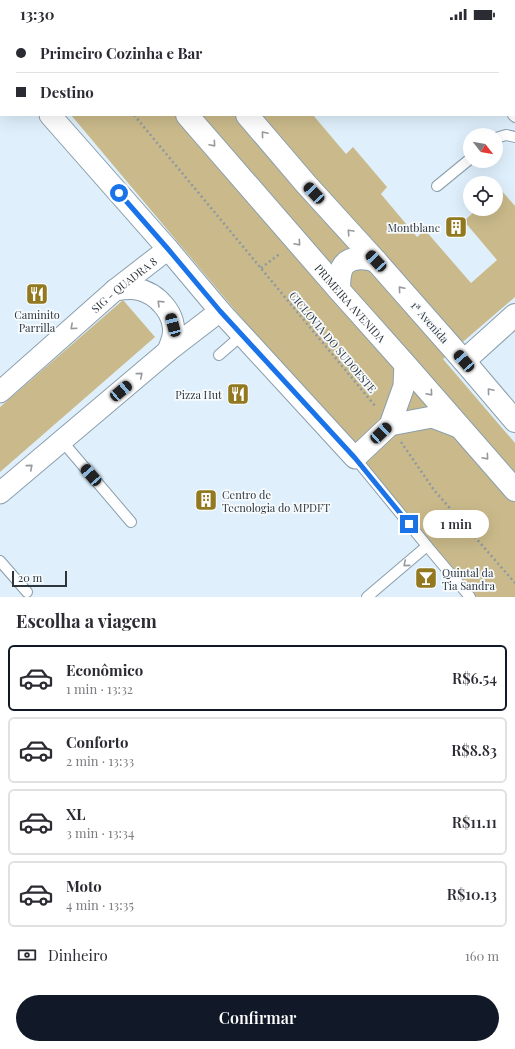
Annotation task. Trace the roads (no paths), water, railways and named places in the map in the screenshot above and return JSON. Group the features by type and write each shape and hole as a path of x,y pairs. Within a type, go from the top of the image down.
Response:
{"main road":[{"name":"PRIMEIRA AVENIDA","path":"188,116 515,490"},
{"path":"248,116 306,184 376,261"},
{"path":"339,290 339,276 343,267 349,261 358,258 366,258 376,261"},
{"name":"1ª Avenida","path":"376,261 515,421"},
{"path":"464,361 515,315"}],"street":[{"name":"SIG - QUADRA 8","path":"0,392 115,290 168,249 51,116"},
{"path":"168,249 220,311 355,458 390,425 404,386 405,364"},
{"path":"115,290 136,289 149,293 171,314 173,336 168,351"},
{"path":"0,493 168,351 220,311"},
{"path":"390,425 432,417 461,428"}],"lane":[{"path":"503,136 515,137"},
{"path":"437,186 463,165"},
{"path":"219,355 242,335"},
{"path":"62,441 131,522"},
{"path":"355,458 470,597"},
{"path":"367,597 427,546"},
{"path":"0,561 27,592"}],"place":[{"name":"Montblanc","path":"456,227"},
{"name":"Caminito Parrilla","path":"37,294"},
{"name":"Pizza Hut","path":"238,394"},
{"name":"Centro de Tecnologia do MPDFT","path":"206,500"},
{"name":"Quintal da Tia Sandra","path":"426,578"}]}
